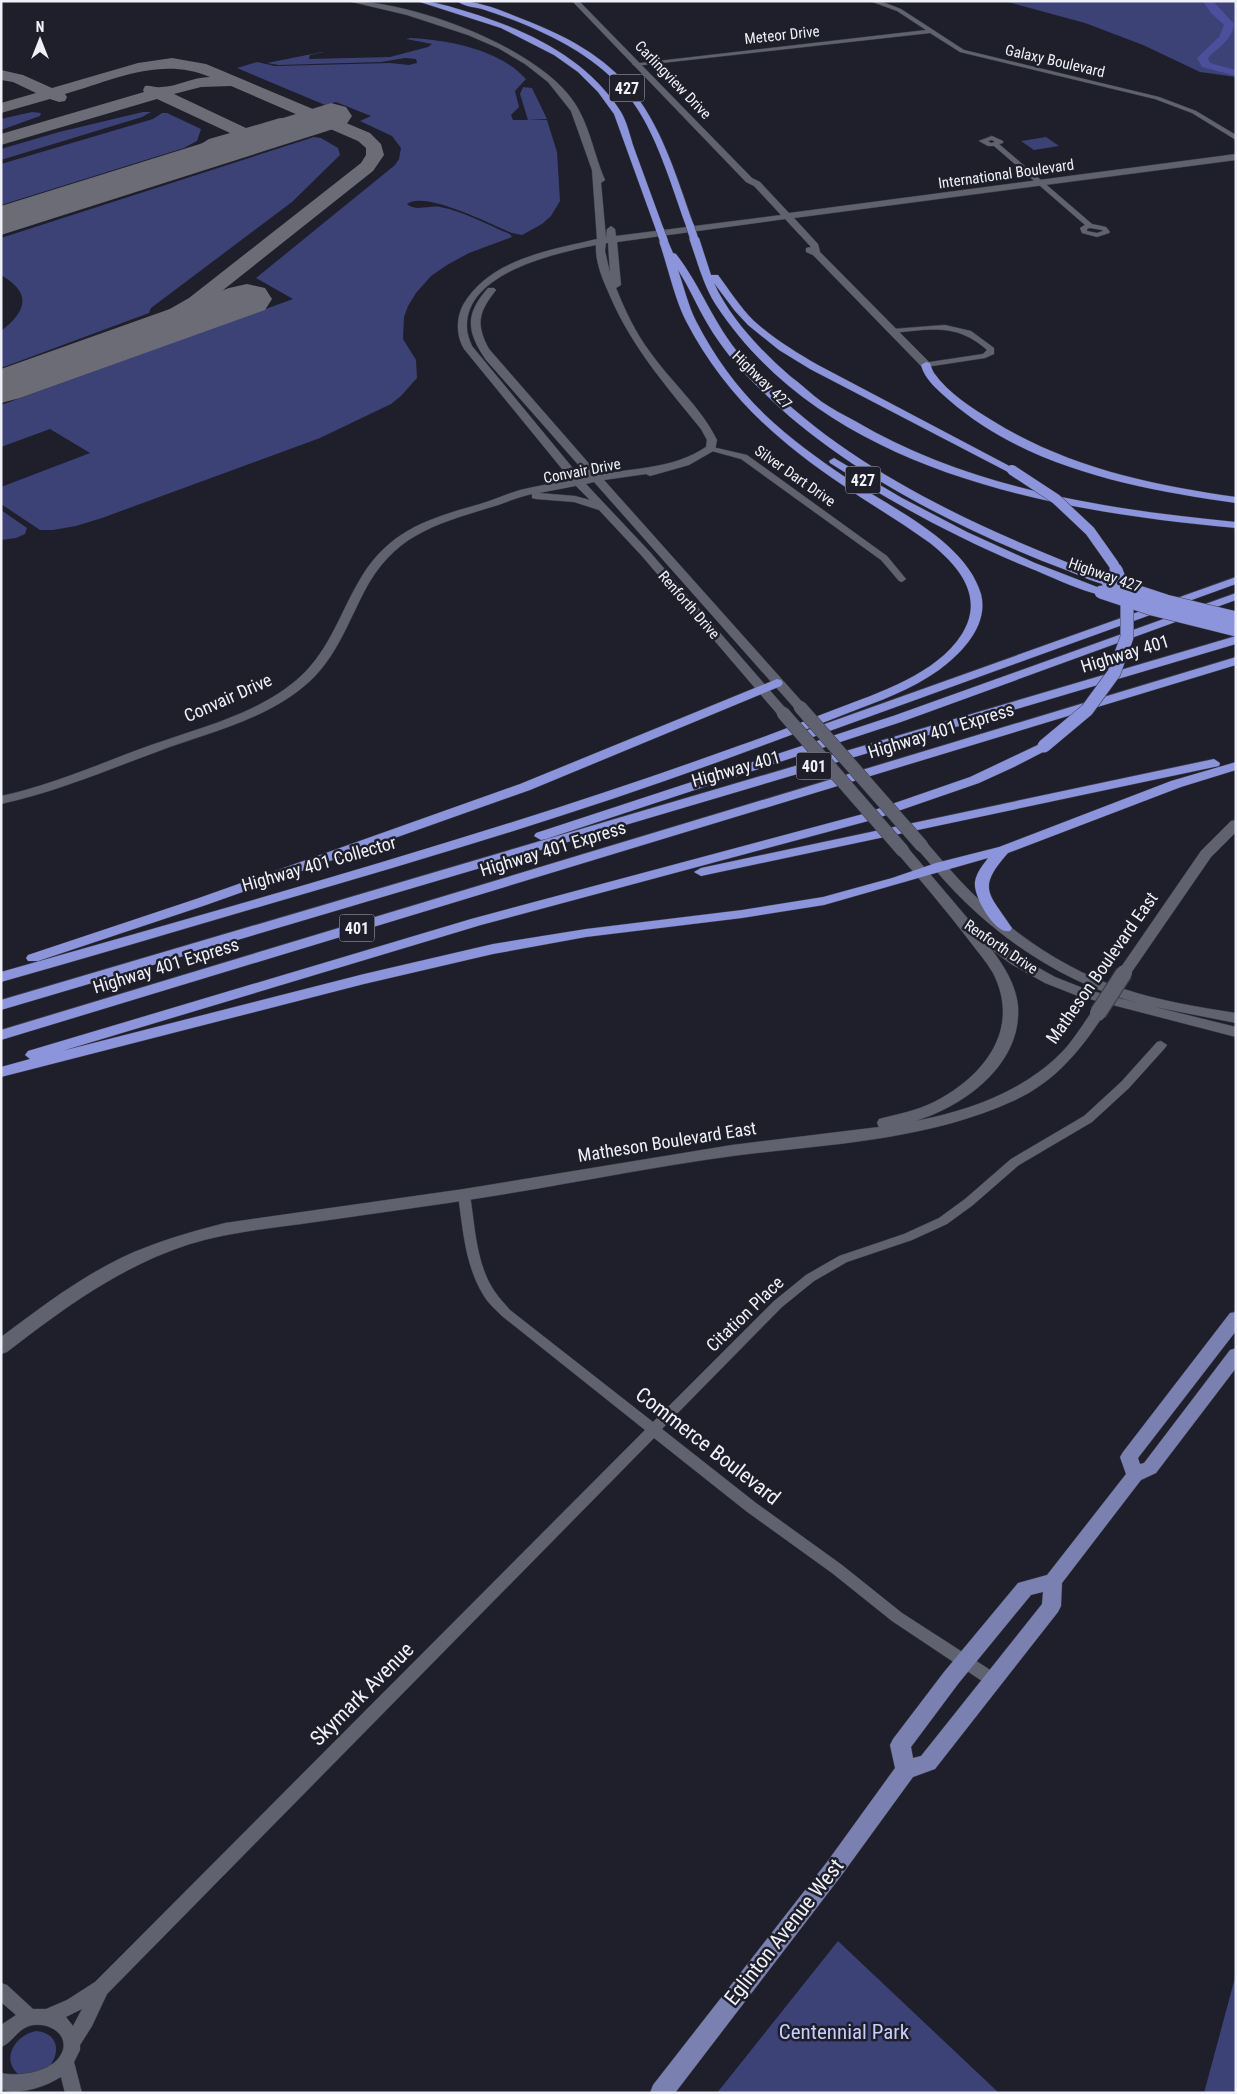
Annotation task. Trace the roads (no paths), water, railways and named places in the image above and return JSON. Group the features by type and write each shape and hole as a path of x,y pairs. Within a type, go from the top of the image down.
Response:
{"highway":[{"name":"Highway 427","path":"420,1 463,13 517,34 556,54 590,79 612,103 618,114 660,230 686,310 705,346 772,414 807,442 860,479 960,534 1049,573 1104,587 1180,617 1236,630"},
{"name":"Highway 427","path":"460,1 496,11 537,27 577,48 603,66 630,91 643,109 656,133 716,297 747,340 775,368 802,392 843,420 886,443 947,469 1030,494 1147,517 1236,525"},
{"path":"471,1 496,11"},
{"path":"664,243 686,273 713,325 742,365 790,412 843,452 896,485 955,517 1104,587 1236,618"},
{"path":"492,918 624,881 856,821 948,791 984,777 1044,746 1075,723 1088,711 1108,686 1122,660 1126,646 1129,620 1126,593 1117,568 1093,531 1057,498 1012,470 814,367 782,348 760,332 738,309 698,249"},
{"path":"646,784 862,703 917,679 938,666 962,645 974,620 976,606 972,583 954,558 934,541 861,493 788,440 731,385 705,346"},
{"path":"926,366 938,372 984,412 1047,447 1136,477 1180,487 1236,496"},
{"path":"926,366 928,373 942,388 978,417 1049,454 1144,484 1236,500"},
{"path":"1104,508 1236,520"},
{"path":"646,784 720,764 837,724 1236,580"},
{"path":"391,890 524,842 906,716 1236,596"},
{"name":"Highway 401","path":"391,890 1236,640"},
{"name":"401","path":"1116,697 1236,661"},
{"path":"1116,697 1236,669"},
{"path":"1,968 201,902 465,809 568,770 777,683"},
{"name":"Highway 401 Express","path":"1,1035 1116,697"},
{"path":"492,918 1236,758"},
{"path":"1,1072 456,957 586,933 816,903 856,893 941,866 1004,850 1176,784 1236,766"},
{"name":"Highway 401 Collector","path":"1,977 553,815 646,784"},
{"path":"1004,850 991,861 985,871 981,888 984,899 1005,928"},
{"name":"Highway 401 Express","path":"1,1005 391,890"},
{"name":"401","path":"1,1065 321,966 492,918"}],"main road":[{"path":"352,1 436,22 476,35 524,60 558,87 580,120 596,171 596,193 607,243 616,300 645,353 706,428 712,440 710,448"},
{"name":"Carlingview Drive","path":"575,1 749,180 748,185 786,220 804,248 816,253 926,366"},
{"name":"International Boulevard","path":"786,220 1234,162"},
{"name":"Renforth Drive","path":"786,220 607,243 553,252 523,262 500,273 476,292 463,314 461,324 462,336 467,347 580,484 604,508 964,923 1016,960 1050,980 1083,993 1236,1032"},
{"name":"Renforth Drive","path":"607,243 552,258 508,277 495,286 481,302 474,323 476,333 490,358 970,899 1005,928 1061,965 1117,992 1236,1018"},
{"name":"Convair Drive","path":"1,800 48,788 214,726 274,700 304,680 320,665 342,630 373,568 384,554 406,535 435,520 522,493 600,480 645,475 686,463 710,448"},
{"name":"Convair Drive","path":"511,497 526,498 580,484"},
{"path":"536,496 575,499 604,508"},
{"name":"Matheson Boulevard East","path":"1,1347 103,1276 139,1258 192,1238 225,1229 464,1195 771,1146 905,1129 961,1116 1010,1097 1039,1080 1067,1056 1206,854 1236,824"},
{"path":"771,1146 918,1115 974,1085 995,1062 1006,1043 1012,1021 1010,1004 1005,984 998,969 964,923"},
{"path":"1135,1475 1129,1456 1236,1318"},
{"path":"1053,1581 1025,1589 964,1662 900,1745 906,1770 928,1763 1051,1606 1053,1581 1135,1475 1150,1468 1236,1355"},
{"name":"Eglinton Avenue West","path":"661,2093 834,1870 906,1770"}],"street":[{"name":"Galaxy Boulevard","path":"873,1 906,12 962,51 1157,98 1194,112 1236,138"},
{"name":"Meteor Drive","path":"636,64 931,31"},
{"path":"996,145 1090,226"},
{"path":"893,331 940,326 950,327 973,333 980,337 991,350 990,354 985,356 926,366"},
{"name":"Silver Dart Drive","path":"710,448 744,458 884,558 902,579"},
{"name":"Citation Place","path":"653,1429 778,1304 810,1278 843,1259 908,1237 943,1221 969,1202 1015,1162 1088,1119 1125,1085 1160,1045"},
{"name":"Commerce Boulevard","path":"464,1195 476,1265 491,1297 506,1313 750,1508 837,1569 898,1617 992,1680"},
{"name":"Skymark Avenue","path":"30,2018 48,2016 73,2006 101,1988 277,1812 653,1429"},
{"name":"Skymark Avenue","path":"71,2043 86,2020 101,1988"},
{"path":"1,1991 30,2018 16,2024 1,2039"},
{"path":"8,2088 32,2092 54,2082 67,2065 71,2054 71,2043 64,2026 48,2016"},
{"path":"67,2065 74,2093"}],"waterway":[{"path":"1208,1 1215,11 1229,24 1223,39 1202,58 1206,65 1236,73"}],"park label":[{"name":"Centennial Park","path":"844,2032"}]}
